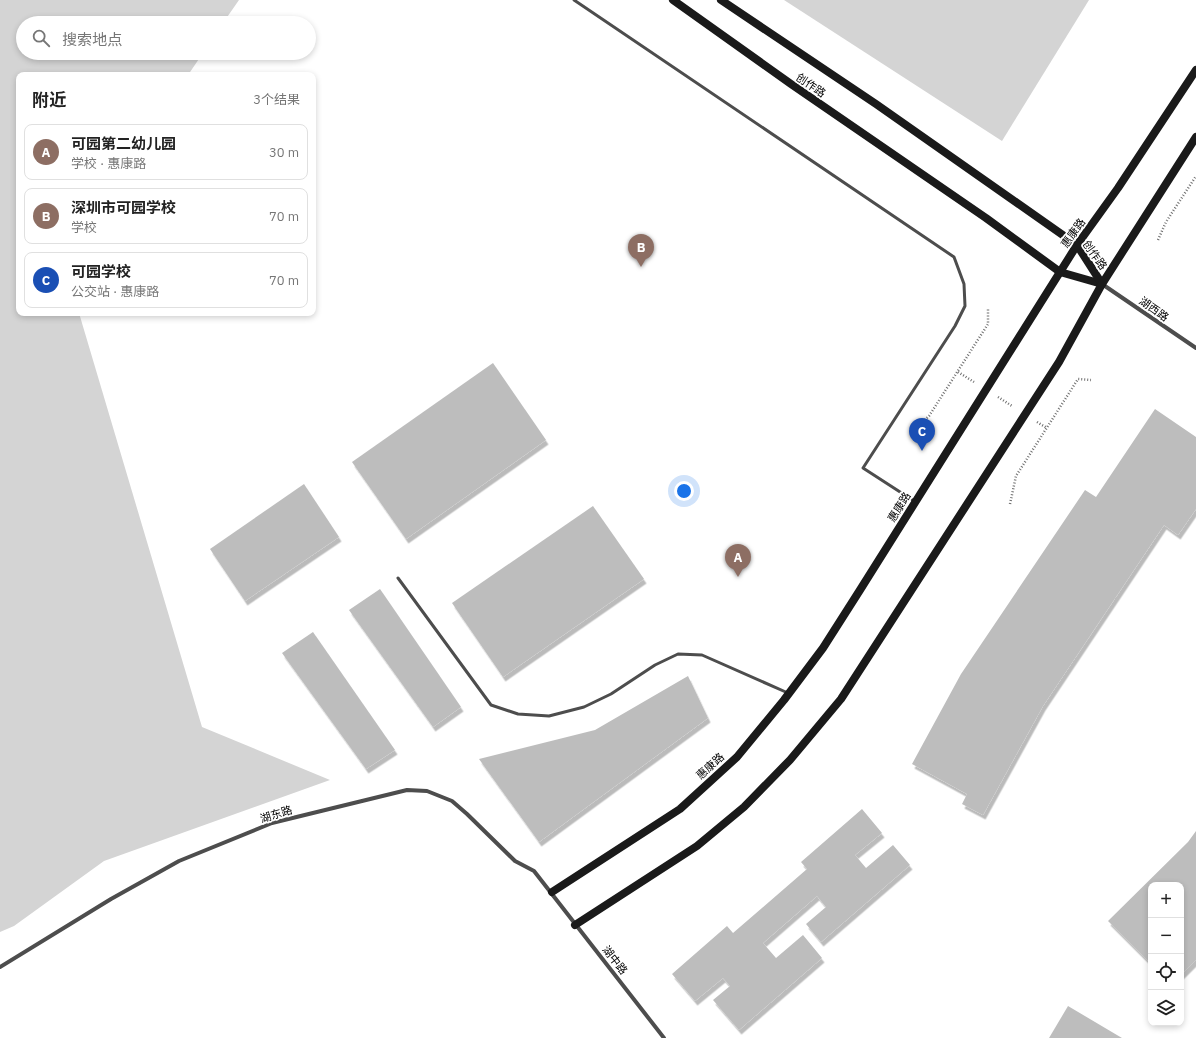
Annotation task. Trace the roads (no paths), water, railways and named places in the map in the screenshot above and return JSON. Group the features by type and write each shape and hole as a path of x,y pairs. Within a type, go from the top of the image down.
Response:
{"street":[{"name":"创作路","path":"673,0 790,84 986,218 1060,272 1102,284"},
{"name":"创作路","path":"721,0 876,104 1077,245 1102,284"},
{"name":"惠康路","path":"552,892 680,809 737,757 789,693 823,648 1077,245 1118,188 1196,70"},
{"path":"575,925 697,846 744,807 790,760 841,699 1059,362 1102,284 1196,136"},
{"name":"湖西路","path":"1102,284 1196,348"},
{"name":"湖东路","path":"0,967 111,899 179,861 272,822 407,790 427,791 452,801 468,814 515,860 534,871 552,892"},
{"name":"湖中路","path":"552,892 575,925 664,1038"}],"lane":[{"path":"574,0 954,257 964,284 965,306 955,326 864,468 916,502"},
{"path":"398,578 491,705 518,714 549,716 584,707 611,694 655,665 678,654 702,655 789,693"}],"place":[{"name":"深圳市可园学校","path":"641,267"},
{"name":"可园学校","path":"922,451"},
{"name":"可园第二幼儿园","path":"738,577"}]}
